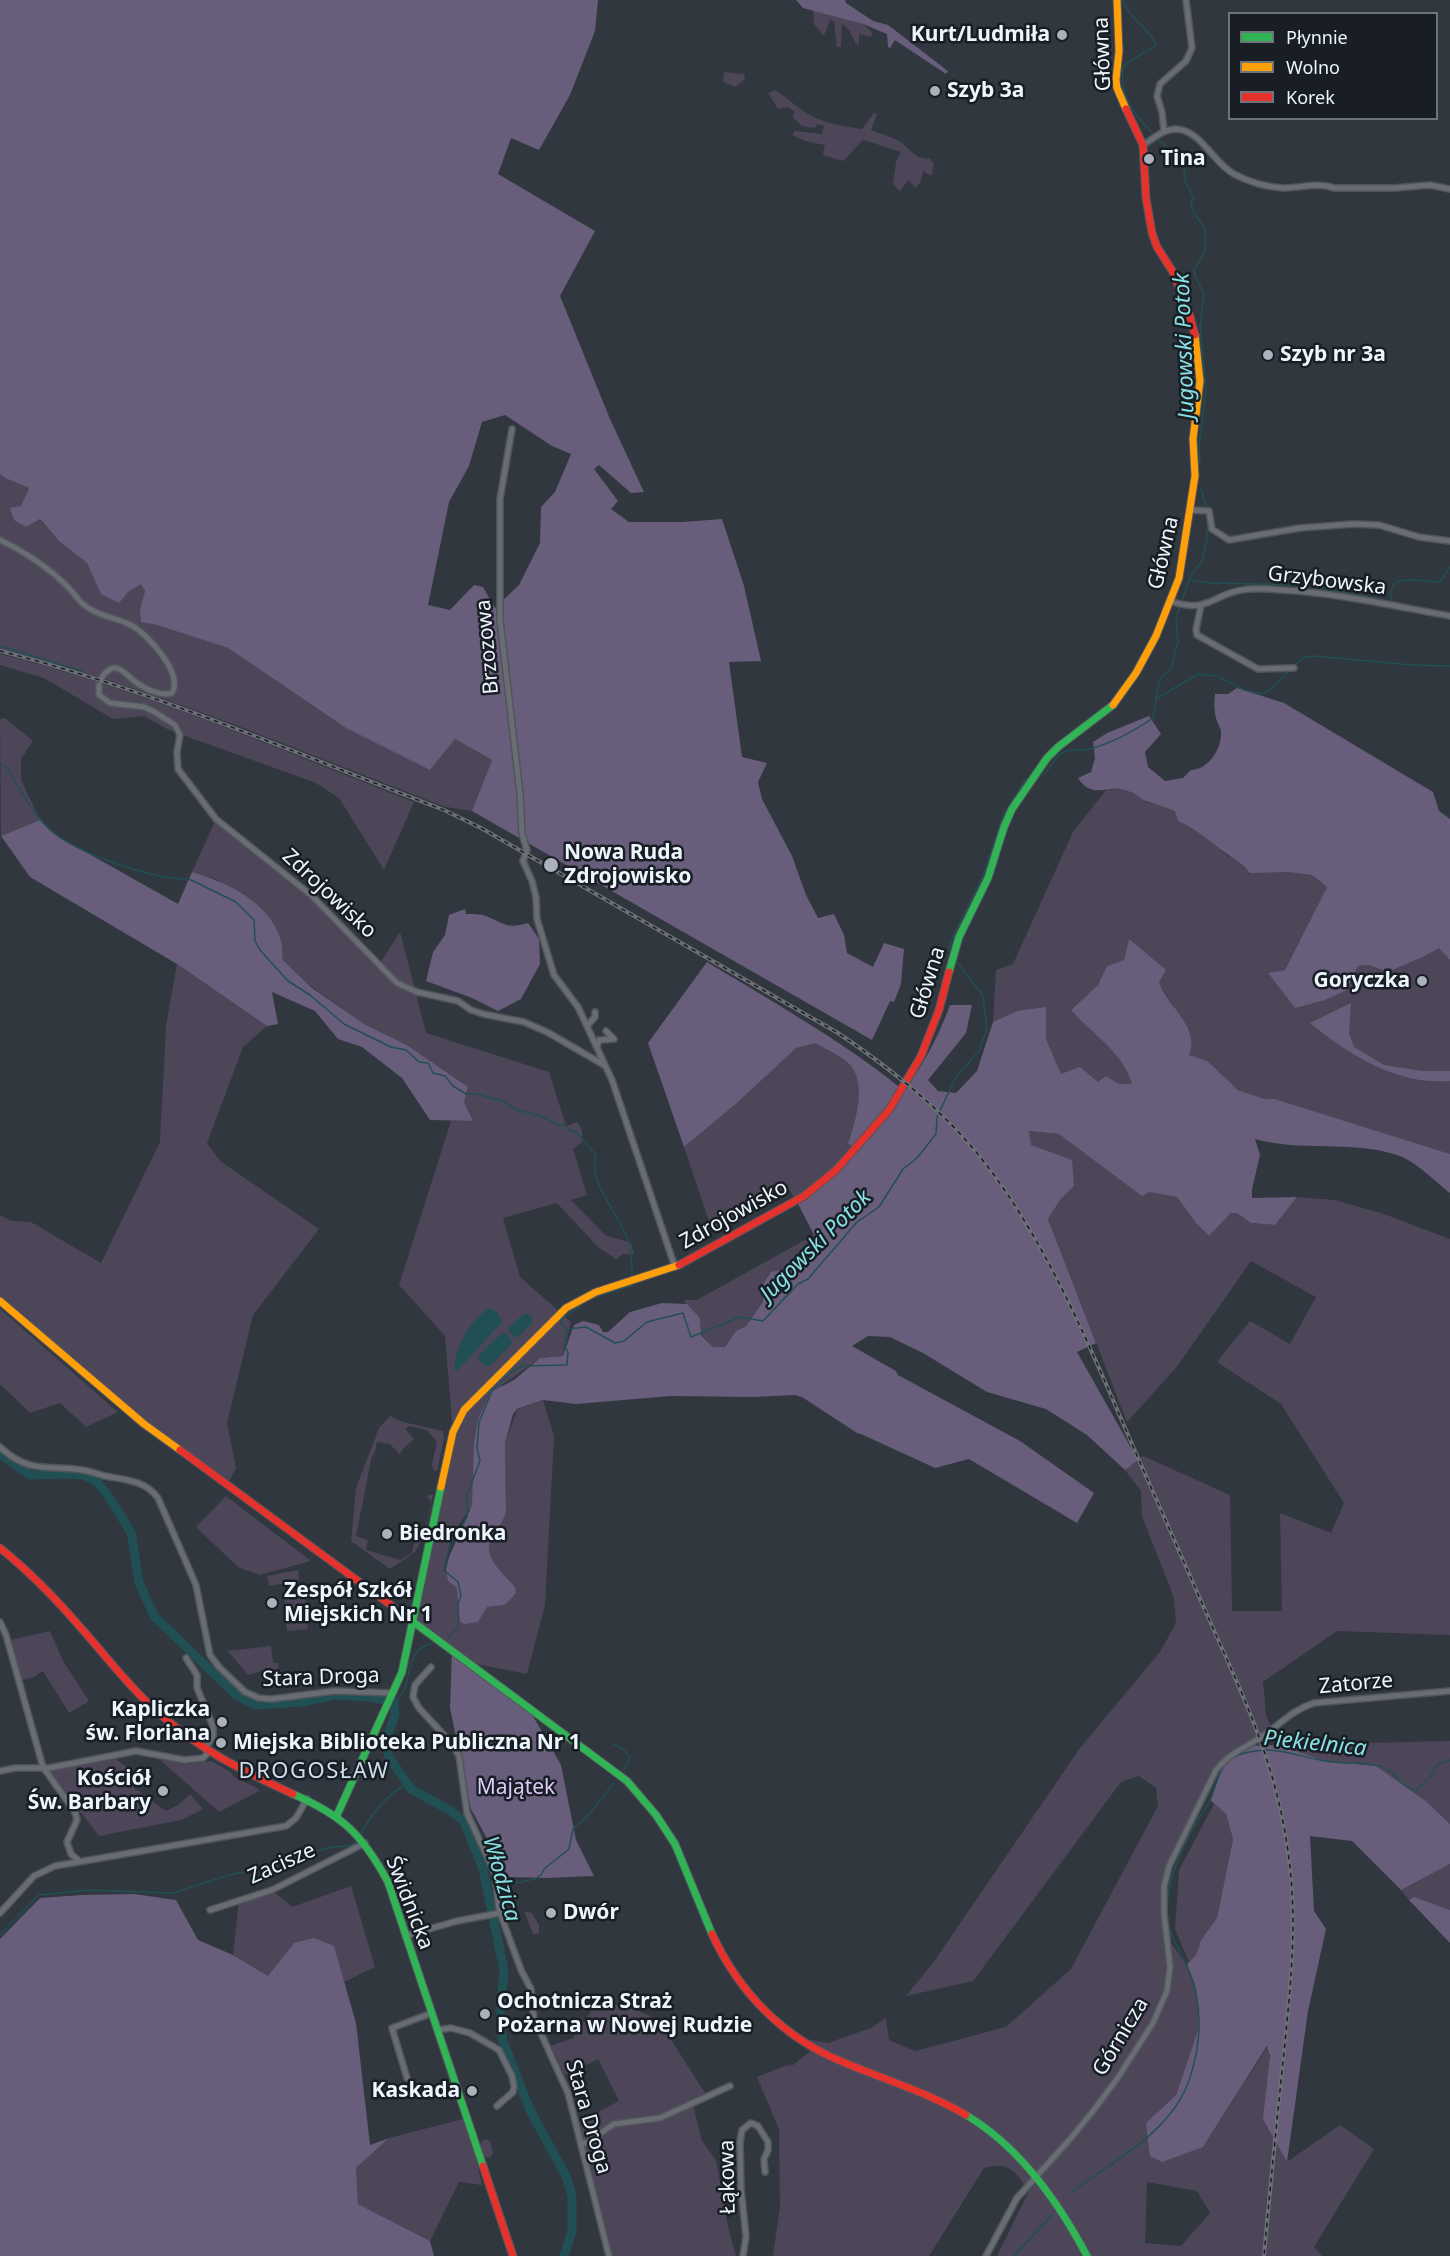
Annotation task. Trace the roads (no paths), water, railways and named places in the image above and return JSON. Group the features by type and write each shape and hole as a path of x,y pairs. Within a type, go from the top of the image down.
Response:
{"street":[{"name":"Główna","path":"921,1056 939,1010 966,921 988,878 1007,818 1033,778 1058,747 1116,703 1136,673 1174,602 1180,573 1196,476 1193,439 1200,391 1197,344 1189,313 1173,272 1157,247 1152,233 1146,198 1143,145 1117,88 1119,51 1117,0"},
{"path":"1162,133 1162,112 1157,96 1160,84 1186,61 1192,48 1186,0"},
{"path":"1143,145 1162,133 1177,129 1194,135 1229,171 1251,182 1282,188 1325,184 1334,188 1430,185 1450,189"},
{"name":"Brzozowa","path":"512,429 500,499 500,612 520,794 522,834 527,850 524,861"},
{"name":"Grzybowska","path":"1191,510 1206,511 1212,529 1229,540 1300,528 1353,524 1379,525 1419,537 1450,541"},
{"path":"0,540 37,561 67,586 85,606 136,628 172,669 176,684 174,690 163,695 138,684 126,672 118,669 108,671 102,677"},
{"name":"Grzybowska","path":"1174,602 1184,606 1201,606 1223,595 1252,588 1308,591 1449,615"},
{"path":"1201,606 1196,629 1197,635 1258,669 1292,668"},
{"name":"Zdrojowisko","path":"99,685 99,695 110,704 144,707 175,725 180,735 177,752 178,769 216,819 311,895 397,983 417,992 458,1001 471,1010 483,1014 524,1022 548,1032 602,1066 604,1065"},
{"name":"Zdrojowisko","path":"524,861 532,881 536,897 537,919 554,975 578,1007 616,1091 675,1267 804,1196 836,1170 890,1110 921,1056"},
{"path":"587,1026 595,1017 595,1012"},
{"path":"597,1047 599,1040 614,1039 606,1031"},
{"path":"337,1815 402,1672 453,1432 464,1410 566,1308 596,1292 675,1267"},
{"path":"0,1301 144,1424 619,1773 658,1817 674,1843 724,1959 742,1986 775,2021 799,2040 828,2057 860,2071 933,2096 963,2112 998,2137 1035,2178 1069,2222 1088,2256"},
{"name":"Stara Droga","path":"0,1447 13,1457 43,1469 81,1469 105,1476 130,1479 153,1491 196,1585 210,1655 245,1692 259,1698 272,1699 335,1691 391,1695"},
{"name":"Świdnicka","path":"0,1548 74,1620 141,1697 165,1719 207,1751 249,1775 307,1799 337,1815 361,1838 383,1871 513,2256"},
{"path":"0,1622 6,1635 43,1767 75,1812 77,1820 67,1842 71,1854 79,1861"},
{"path":"0,1771 104,1758 131,1751 185,1760 204,1758 213,1736 213,1726 197,1688 197,1675 186,1658"},
{"name":"Stara Droga","path":"431,1667 415,1686 412,1697 419,1708 453,1745 459,1756 467,1813 495,1874 499,1913 521,1970 531,1989 534,2018 568,2093 609,2256"},
{"name":"Zatorze","path":"1272,1730 1297,1709 1314,1703 1450,1691"},
{"name":"Górnicza","path":"987,2256 1011,2207 1092,2111 1153,2023 1167,1991 1170,1966 1164,1887 1174,1854 1216,1770 1235,1751 1272,1730"},
{"path":"0,1913 34,1876 47,1869 79,1861 286,1826 296,1818 307,1799"},
{"name":"Zacisze","path":"210,1910 272,1890 361,1838"},
{"path":"405,1936 458,1921 499,1913"},
{"path":"407,2078 392,2028 432,2013"},
{"path":"437,2030 451,2028 470,2033 499,2050 510,2070 514,2086 513,2092 497,2106"},
{"path":"581,2144 588,2142 614,2124 660,2118 730,2086"},
{"name":"Łąkowa","path":"743,2256 746,2237 741,2188 740,2142 742,2130 751,2123 758,2126 768,2142 768,2150 764,2159 765,2172"}],"water":[{"path":"489,1308 497,1312 502,1322 457,1371 454,1368 465,1334"},
{"path":"524,1314 533,1318 533,1322 518,1337 514,1337 509,1327"},
{"path":"502,1333 506,1333 511,1344 490,1366 485,1366 478,1359 479,1355"}],"waterway":[{"name":"Jugowski Potok","path":"1123,0 1126,8 1156,45 1123,66 1122,77 1129,104 1154,135"},
{"name":"Jugowski Potok","path":"1157,138 1183,163 1186,183 1194,198 1191,203 1192,209 1205,229 1205,251 1194,270 1204,294 1200,327 1206,389 1199,447 1200,464"},
{"name":"Jugowski Potok","path":"1201,489 1206,507"},
{"name":"Jugowski Potok","path":"1182,601 1190,577 1202,561 1207,538 1207,516"},
{"path":"1190,580 1210,583 1306,585 1390,601 1392,597 1390,593 1395,583 1411,580 1440,582 1450,567"},
{"name":"Jugowski Potok","path":"1036,778 1044,774 1062,753 1090,749 1106,743 1131,732 1153,718 1159,680 1171,668 1178,642 1176,618 1180,606"},
{"path":"0,646 82,671"},
{"path":"1293,666 1305,657 1314,656 1450,666"},
{"path":"1219,677 1244,690 1263,694 1290,670"},
{"path":"1156,699 1198,674 1216,676"},
{"path":"0,763 7,768 26,800 43,822 61,838 95,855 135,870 187,879"},
{"name":"Jugowski Potok","path":"952,955 949,948 954,934 983,876 1003,815 1026,779 1031,778"},
{"path":"189,879 236,902 254,920 255,941 260,950 288,981 310,995 344,1024 391,1047 406,1050 419,1062 428,1063 433,1073 445,1076 453,1086 466,1094 476,1094 503,1101 517,1110 541,1116 576,1132 596,1155 594,1165 596,1176 629,1243 632,1276"},
{"name":"Jugowski Potok","path":"567,1329 586,1327 615,1343 624,1341 647,1322 683,1313 691,1337 740,1317 763,1321 798,1284 808,1279 857,1222 879,1207 903,1169 917,1158 936,1134 937,1117 956,1077 979,1051 987,1029 983,996 956,961"},
{"path":"592,1298 633,1285"},
{"path":"566,1328 561,1324 562,1319 588,1300"},
{"name":"Jugowski Potok","path":"448,1638 458,1627 458,1604 461,1595 458,1582 444,1570 450,1543 467,1517 467,1495 480,1461 477,1448 479,1422 492,1391 510,1373 522,1366 567,1365 568,1352 564,1346 567,1330"},
{"name":"Włodzica","path":"0,1454 30,1475 84,1475 97,1482 131,1532 139,1582 154,1616 236,1695 255,1705 302,1702 335,1695 369,1697 394,1702 395,1715 386,1740 389,1757 411,1789 451,1811 464,1821 483,1869 504,1970 500,2023 503,2041 530,2110 566,2176 572,2196 572,2231 564,2256"},
{"name":"Jugowski Potok","path":"394,1702 405,1687 415,1654 432,1643"},
{"path":"614,1744 630,1757 624,1770"},
{"name":"Piekielnica","path":"1072,2192 1154,2131 1180,2099 1189,2081 1197,2052 1199,2009 1187,1966 1169,1927 1168,1894 1180,1854 1210,1801 1227,1762 1244,1753 1267,1750 1329,1762 1373,1765 1388,1770 1415,1791 1430,1777 1438,1764 1450,1760"},
{"path":"501,1886 535,1879 541,1875 544,1869 569,1849 573,1829 586,1818 614,1783"},
{"path":"361,1834 380,1806 406,1784"},
{"path":"0,1935 39,1895 88,1890 173,1893 229,1875 273,1866 305,1854 352,1845 357,1841"},
{"name":"Włodzica","path":"486,1884 493,1883"},
{"name":"Piekielnica","path":"1014,2256 1052,2215"}],"railway":[{"path":"0,651 113,684 169,704 444,810 481,828 838,1033 922,1097 978,1154 1018,1211 1040,1248 1080,1326 1253,1720 1280,1806 1290,1868 1293,1937 1264,2256"}],"place":[{"name":"Kurt/Ludmiła","path":"1062,35"},
{"name":"Szyb 3a","path":"935,91"},
{"name":"Tina","path":"1149,159"},
{"name":"Szyb nr 3a","path":"1268,355"},
{"name":"Nowa Ruda Zdrojowisko","path":"551,865"},
{"name":"Goryczka","path":"1422,981"},
{"name":"Biedronka","path":"387,1534"},
{"name":"Zespół Szkół Miejskich Nr 1","path":"272,1603"},
{"name":"Kapliczka św. Floriana","path":"222,1722"},
{"name":"Miejska Biblioteka Publiczna Nr 1","path":"221,1743"},
{"name":"Kościół Św. Barbary","path":"163,1791"},
{"name":"Dwór","path":"551,1913"},
{"name":"Ochotnicza Straż Pożarna w Nowej Rudzie","path":"485,2014"},
{"name":"Kaskada","path":"472,2091"}],"district":[{"name":"DROGOSŁAW","path":"314,1772"}],"park label":[{"name":"Majątek","path":"516,1788"}]}
